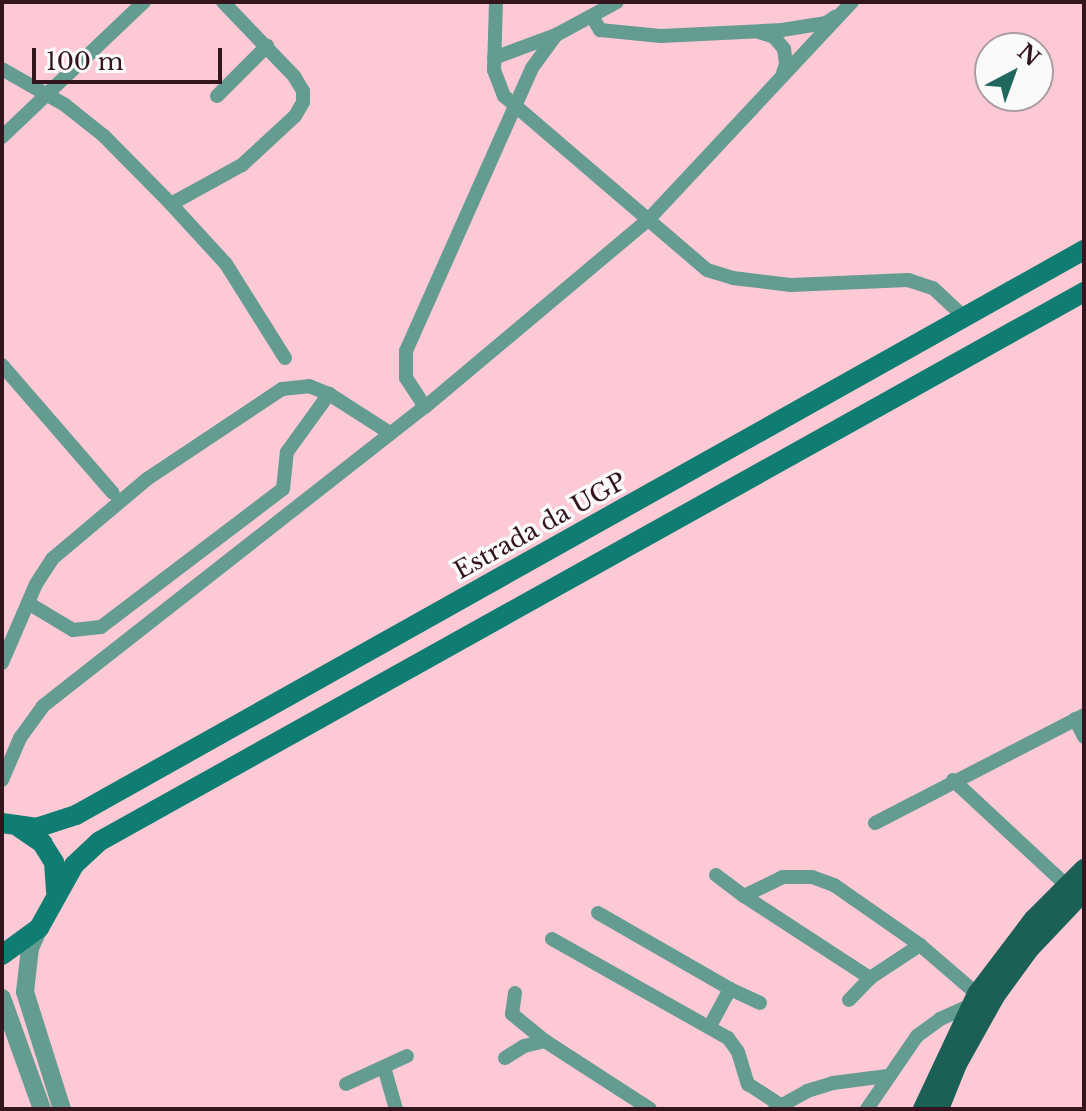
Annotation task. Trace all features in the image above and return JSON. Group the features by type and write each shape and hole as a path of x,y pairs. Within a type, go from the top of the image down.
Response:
{"main road":[{"name":"Estrada da UGP","path":"7,820 46,827 76,815 1084,250"},
{"name":"Estrada da UGP","path":"2,955 23,943 39,928 74,865 100,841 1084,292"},
{"name":"Estrada da UGP","path":"7,820 42,843 54,862 58,886 54,900"},
{"path":"939,1109 957,1064 995,996 1075,889 1084,869"},
{"path":"923,1109 975,1000 1034,919 1075,889"}],"street":[{"path":"2,137 144,2"},
{"path":"171,204 242,165 295,116 303,102 303,91 267,46 223,2"},
{"path":"496,2 494,58 498,83 514,105 707,270 733,278 791,285 908,280 933,288 964,317"},
{"path":"494,58 556,35 593,18 617,2"},
{"path":"2,780 20,738 43,706 425,407 647,221 852,2"},
{"path":"593,18 600,30 661,36 810,27 826,23 841,14"},
{"path":"758,31 774,37 784,49 786,64 780,80"},
{"path":"425,407 406,378 406,351 514,105 532,68 556,35"},
{"path":"217,96 267,46"},
{"path":"2,69 48,95 104,136 171,204 226,264 285,358"},
{"path":"2,365 113,493"},
{"path":"2,663 28,603 52,559 147,479 282,389 309,386 329,394 390,433"},
{"path":"28,603 73,630 101,627 283,489 287,452 329,394"},
{"path":"875,823 1079,717 1084,737"},
{"path":"953,780 1075,889"},
{"path":"716,875 870,978"},
{"path":"744,896 783,877 812,877 834,885 920,945 975,1000 917,1036 886,1076 867,1109"},
{"path":"598,913 760,1003"},
{"path":"39,928 27,958 25,992 62,1109"},
{"path":"552,939 728,1038 738,1052 748,1084 778,1107 833,1083 886,1076"},
{"path":"849,1000 870,978 920,945"},
{"path":"710,1026 730,989"},
{"path":"515,993 512,1014 545,1041 650,1109"},
{"path":"2,998 42,1109"},
{"path":"505,1058 524,1046 545,1041"},
{"path":"346,1084 407,1056"},
{"path":"384,1067 396,1109"}]}
